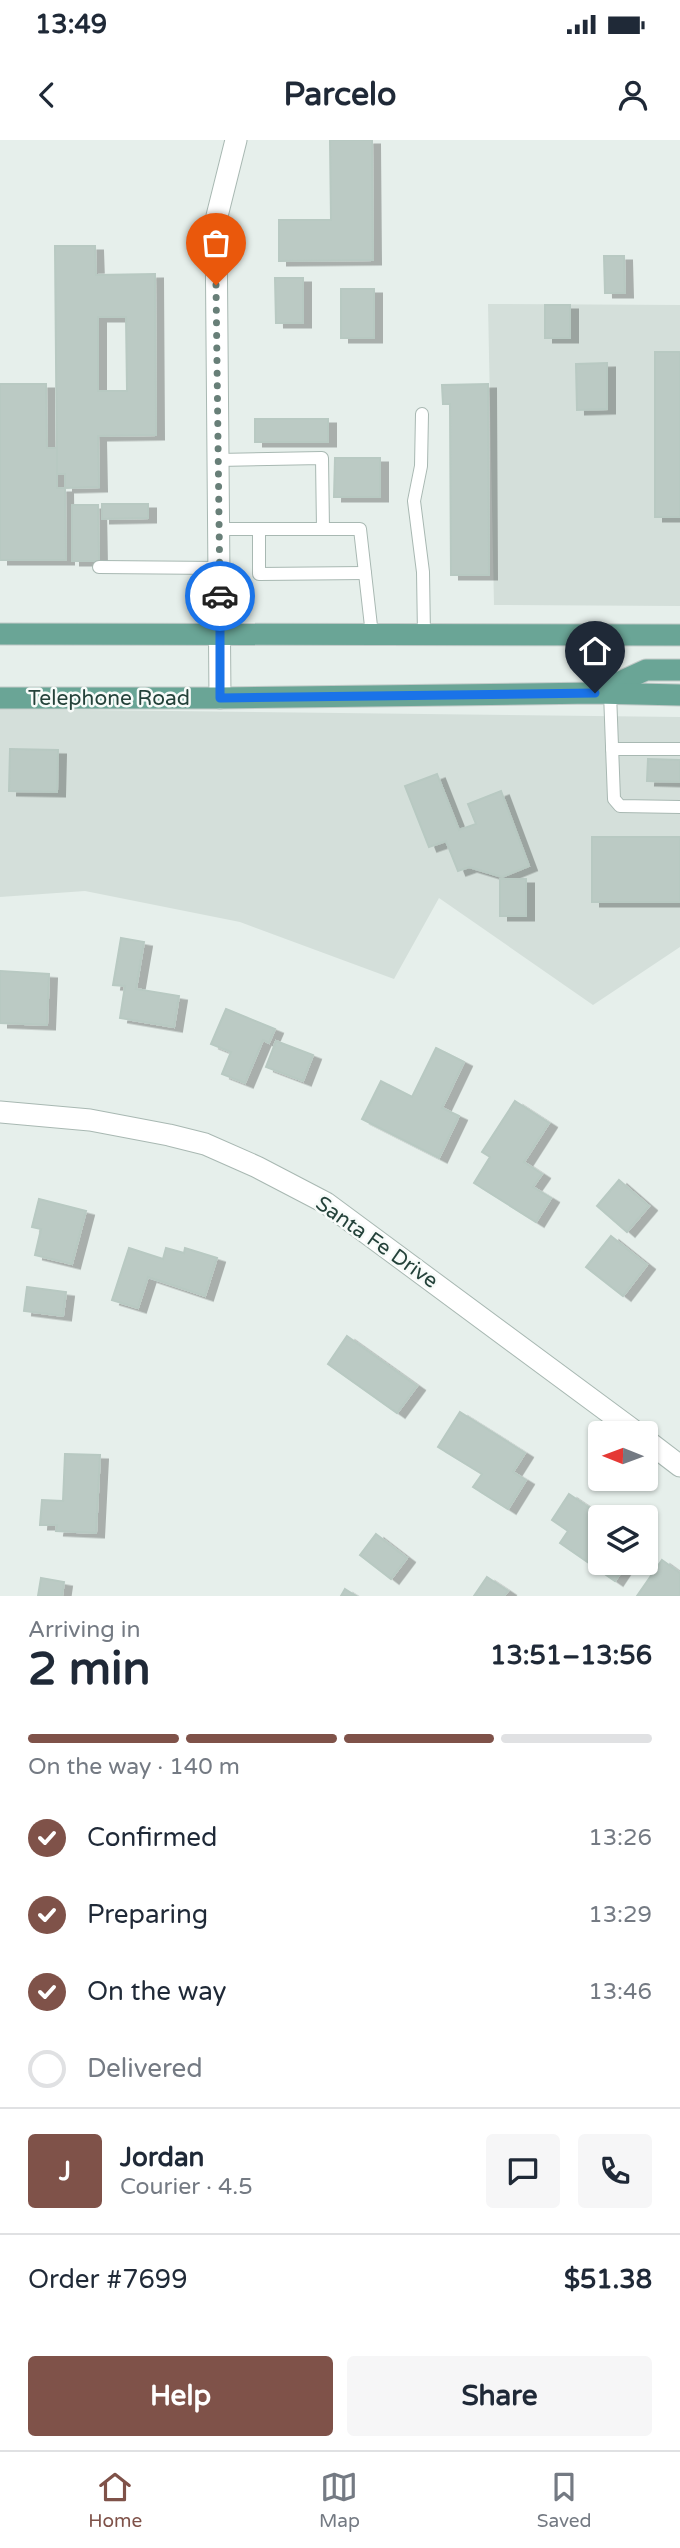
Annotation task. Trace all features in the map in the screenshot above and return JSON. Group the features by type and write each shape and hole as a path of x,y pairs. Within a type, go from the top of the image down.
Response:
{"main road":[{"path":"0,634 680,635"},
{"path":"603,693 646,670 680,670"},
{"name":"Telephone Road","path":"0,698 603,693 680,695"}],"street":[{"path":"220,698 216,220 236,140"},
{"name":"Santa Fe Drive","path":"0,1112 90,1121 169,1135 205,1144 257,1167 326,1203 621,1421"},
{"path":"658,1449 680,1466"}],"lane":[{"path":"422,414 421,466 414,501 423,572 424,635"},
{"path":"218,460 322,458 323,529"},
{"path":"219,529 360,529 372,635"},
{"path":"259,529 259,574 365,573"},
{"path":"99,567 219,568"},
{"path":"603,693 612,749 614,799 620,806 680,807"},
{"path":"612,749 680,749"}],"shaded area":[{"path":"488,304 680,305 680,606 494,605"},
{"path":"0,709 680,717 680,947 593,1005 439,898 394,979 240,922 85,891 0,897"}],"building":[{"path":"330,140 372,140 373,260 279,261 279,220 331,220"},
{"path":"55,246 95,246 96,275 155,274 156,435 98,436 99,487 65,488 65,474 57,474","holes":["98,317 126,317 127,391 98,391"]},
{"path":"604,256 624,256 625,293 605,293"},
{"path":"275,278 303,278 303,323 276,323"},
{"path":"341,289 374,289 374,338 341,338"},
{"path":"545,305 570,305 570,338 545,338"},
{"path":"655,352 680,352 680,517 655,517"},
{"path":"607,363 607,409 577,410 576,364"},
{"path":"0,384 46,384 47,448 57,448 57,488 65,488 66,560 0,560"},
{"path":"488,384 489,575 451,575 450,404 443,404 442,385"},
{"path":"255,419 328,419 328,442 255,442"},
{"path":"335,458 380,458 380,497 334,497"},
{"path":"102,504 148,504 148,518 102,519"},
{"path":"72,505 98,505 99,561 72,561"},
{"path":"10,749 58,750 57,792 9,791"},
{"path":"648,759 680,760 680,782 647,781"},
{"path":"437,774 459,830 476,824 468,804 501,791 529,866 502,877 469,867 458,871 446,841 429,847 405,786"},
{"path":"592,837 680,837 680,902 592,902"},
{"path":"500,879 526,879 526,916 500,916"},
{"path":"121,938 144,942 136,989 179,996 174,1027 120,1018 125,986 113,985"},
{"path":"0,971 49,974 47,1025 0,1023"},
{"path":"226,1009 275,1029 269,1043 263,1040 245,1083 222,1074 231,1052 211,1044"},
{"path":"276,1041 313,1055 303,1081 266,1067"},
{"path":"436,1048 464,1062 442,1108 459,1116 439,1158 362,1119 381,1081 412,1097"},
{"path":"515,1101 549,1123 524,1162 542,1174 533,1187 551,1198 536,1222 474,1183 490,1157 482,1152"},
{"path":"619,1180 649,1206 627,1232 597,1206"},
{"path":"39,1199 86,1211 72,1264 35,1255 41,1229 32,1227"},
{"path":"611,1236 647,1265 623,1296 586,1267"},
{"path":"129,1248 163,1259 166,1248 184,1253 185,1248 217,1258 205,1296 148,1277 138,1308 112,1300"},
{"path":"27,1287 66,1292 63,1316 24,1311"},
{"path":"347,1336 417,1386 397,1413 328,1364"},
{"path":"460,1412 525,1453 513,1472 526,1480 508,1509 473,1487 482,1474 438,1447"},
{"path":"65,1454 100,1455 96,1533 56,1531 57,1525 40,1525 42,1500 63,1501"},
{"path":"569,1494 588,1507 588,1562 560,1543 568,1531 552,1520"},
{"path":"376,1534 407,1558 391,1579 360,1555"},
{"path":"662,1560 680,1573 680,1596 637,1596 652,1575 658,1575 658,1566"},
{"path":"606,1575 619,1575 615,1581"},
{"path":"487,1577 508,1591 504,1596 474,1596"},
{"path":"41,1578 64,1582 62,1596 38,1596"},
{"path":"345,1589 356,1596 341,1596"}],"way so far":[{"path":"216,285 220,596"}],"route":[{"path":"220,596 220,698 595,693"}]}
